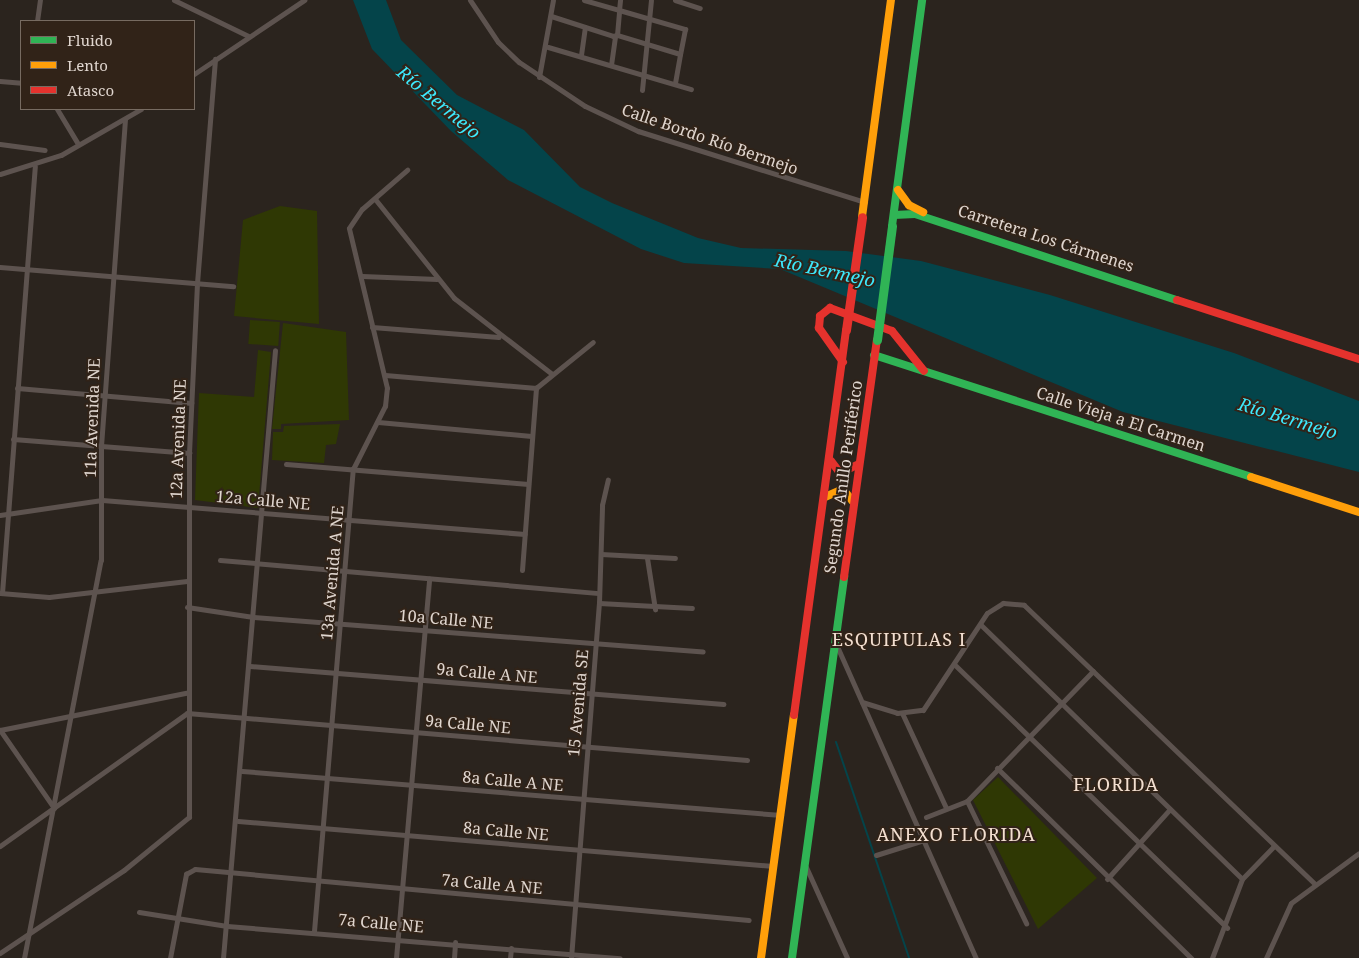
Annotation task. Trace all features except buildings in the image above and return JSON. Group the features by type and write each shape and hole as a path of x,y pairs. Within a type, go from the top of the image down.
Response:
{"main road":[{"name":"Segundo Anillo Periférico","path":"762,958 891,0"},
{"name":"Segundo Anillo Periférico","path":"792,958 836,644 857,465 898,190 922,0"},
{"name":"Carretera Los Cármenes","path":"898,190 916,210 1192,305"},
{"name":"Carretera Los Cármenes","path":"894,215 915,214 1359,359"},
{"path":"843,362 819,328 820,316 830,308 892,331 924,371"},
{"name":"Calle Vieja a El Carmen","path":"874,355 1359,512"},
{"path":"830,461 840,473 857,465"},
{"path":"825,497 844,489 853,502"}],"street":[{"path":"36,20 40,0"},
{"path":"174,0 248,36"},
{"path":"195,73 304,0"},
{"name":"Calle Bordo Río Bermejo","path":"470,0 498,42 539,77 585,106 638,131 865,202"},
{"path":"539,77 548,47 553,0"},
{"path":"584,0 685,29 675,83"},
{"path":"611,65 620,0"},
{"path":"642,90 651,0"},
{"path":"675,0 700,8"},
{"path":"551,16 646,46 680,54"},
{"path":"581,55 585,27"},
{"path":"548,47 581,55 691,89"},
{"name":"12a Avenida NE","path":"29,932 98,886 188,821 186,693 189,453 197,283 215,59"},
{"path":"0,82 20,83"},
{"path":"59,110 78,144"},
{"path":"0,174 36,166 139,110"},
{"name":"11a Avenida NE","path":"24,958 73,716 95,592 102,500 101,446 125,119"},
{"path":"0,144 45,150"},
{"path":"36,166 13,439 9,514 1,593 49,597 187,581"},
{"path":"408,170 375,199 437,279 499,337 552,374"},
{"name":"13a Avenida A NE","path":"314,931 353,469 385,406 385,375 372,327 350,228 352,220 375,199"},
{"path":"0,267 233,286"},
{"path":"362,276 437,279"},
{"path":"372,327 499,337"},
{"path":"522,570 536,388 593,342"},
{"path":"223,958 238,821 275,350"},
{"path":"385,375 536,388"},
{"path":"17,388 191,403"},
{"path":"378,422 531,436"},
{"path":"13,439 189,453"},
{"path":"286,464 528,484"},
{"name":"15 Avenida SE","path":"571,956 608,480"},
{"name":"12a Calle NE","path":"0,515 102,500 188,505 525,534"},
{"path":"601,554 647,558 675,558"},
{"path":"647,558 655,609"},
{"path":"220,560 599,593"},
{"path":"396,958 413,785 429,578"},
{"path":"862,702 902,713 927,706 956,666 987,613 1013,600 1024,605 1314,883"},
{"path":"599,603 655,609 692,608"},
{"name":"10a Calle NE","path":"187,607 253,617 339,622 596,645 703,652"},
{"path":"981,625 1242,879"},
{"path":"836,644 976,958"},
{"name":"9a Calle A NE","path":"250,666 591,696 723,704"},
{"path":"956,666 1227,928"},
{"path":"926,817 967,801 1027,736 1093,671"},
{"path":"54,808 0,730 186,693"},
{"path":"0,846 187,713"},
{"name":"9a Calle NE","path":"187,713 747,760"},
{"path":"902,713 946,808"},
{"path":"997,768 1107,878 1191,958"},
{"name":"8a Calle A NE","path":"242,772 781,815"},
{"path":"967,801 1026,923"},
{"path":"1107,878 1170,809"},
{"name":"8a Calle NE","path":"238,821 773,866"},
{"path":"876,855 924,840"},
{"path":"1212,958 1227,928 1242,879 1274,846"},
{"path":"1266,958 1287,909 1314,883 1359,853"},
{"path":"804,863 847,958"},
{"name":"7a Calle A NE","path":"178,919 188,871 233,872 749,920"},
{"name":"7a Calle NE","path":"140,912 227,926 398,937 571,956 620,958"},
{"path":"170,958 178,919"},
{"path":"0,953 29,932"},
{"path":"454,958 456,942"},
{"path":"510,958 511,948"}],"green space":[{"path":"280,206 317,211 319,324 234,316 243,220"},
{"path":"250,320 280,322 278,346 248,344"},
{"path":"283,323 346,332 349,420 281,424 281,429 272,429"},
{"path":"258,350 271,352 258,508 195,500 199,393 254,397"},
{"path":"340,424 336,444 326,445 324,463 272,460 273,432 283,432 284,426"},
{"path":"998,777 1097,878 1038,929 973,800"}],"water":[{"name":"Río Bermejo","path":"353,0 386,0 401,40 457,95 524,130 580,187 612,203 698,238 741,248 846,251 921,261 1050,295 1234,353 1359,401 1359,472 1123,412 780,269 684,263 641,249 508,180 451,131 372,49"}],"waterway":[{"path":"836,742 909,958"}],"traffic: fast":[{"path":"892,226 922,0"},
{"path":"894,215 915,214 1177,300"},
{"path":"877,340 892,226"},
{"path":"874,355 1251,477"},
{"path":"792,958 844,577"}],"traffic: slow":[{"path":"862,217 891,0"},
{"path":"898,190 909,205 923,212"},
{"path":"1251,477 1359,512"},
{"path":"825,497 843,489 853,502"},
{"path":"761,958 794,715"}],"traffic: jam":[{"path":"846,330 862,217"},
{"path":"1177,300 1359,359"},
{"path":"843,362 819,328 820,316 830,308 892,331 924,371"},
{"path":"794,715 846,330"},
{"path":"844,577 877,340"},
{"path":"831,461 840,473 857,465"}],"district":[{"name":"ESQUIPULAS I","path":"899,639"},
{"name":"FLORIDA","path":"1116,784"},
{"name":"ANEXO FLORIDA","path":"956,834"}]}
